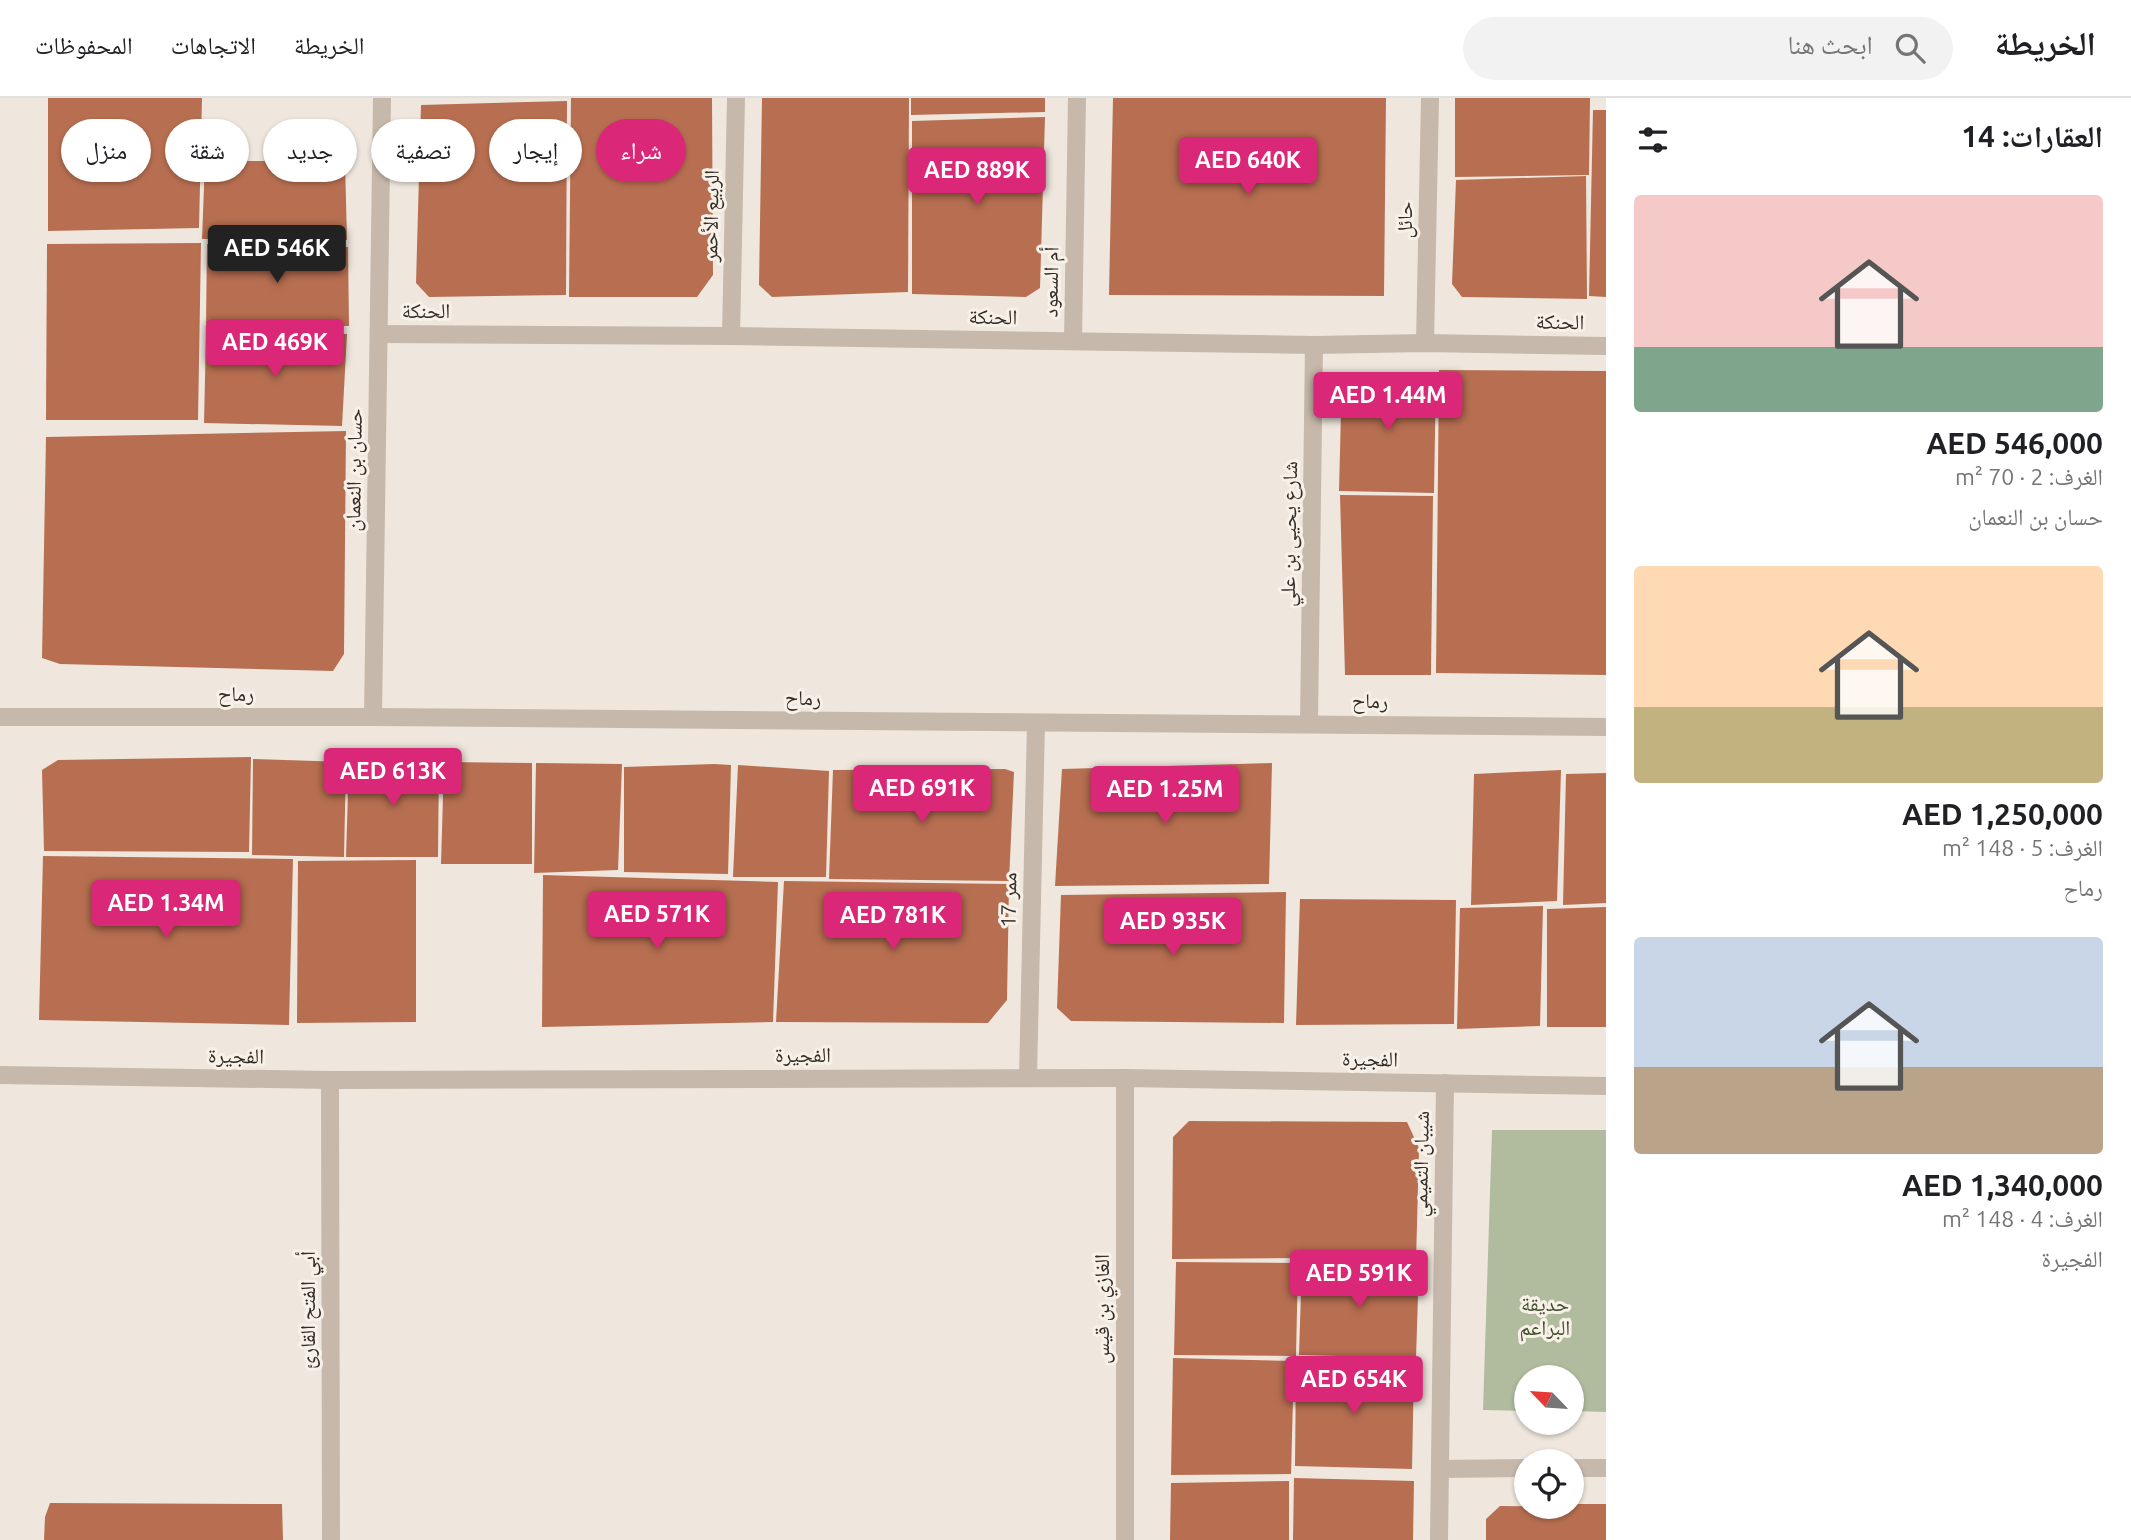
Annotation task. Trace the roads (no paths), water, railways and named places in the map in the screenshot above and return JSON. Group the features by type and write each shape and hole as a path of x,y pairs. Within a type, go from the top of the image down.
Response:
{"street":[{"name":"حسان بن النعمان","path":"373,717 382,98"},
{"name":"الربيع الأحمر","path":"731,336 736,98"},
{"name":"أم السعود","path":"1073,341 1077,98"},
{"name":"حائل","path":"1424,343 1430,98"},
{"name":"الحنكة","path":"379,334 1606,346"},
{"name":"شارع يحيى بن علي","path":"1309,723 1314,345"},
{"name":"رماح","path":"0,717 373,717 1606,727"},
{"name":"ممر 17","path":"1028,1077 1035,723"},
{"name":"الفجيرة","path":"0,1075 330,1080 1028,1077 1606,1086"},
{"name":"الغازي بن قيس","path":"1125,1078 1125,1540"},
{"name":"أبي الفتح القارئ","path":"330,1080 331,1540"},
{"name":"شيبان التميمي","path":"1439,1540 1444,1083"},
{"path":"1440,1469 1514,1468"},
{"path":"1584,1468 1606,1468"}],"park label":[{"name":"حديقة البراعم","path":"1545,1316"}]}
